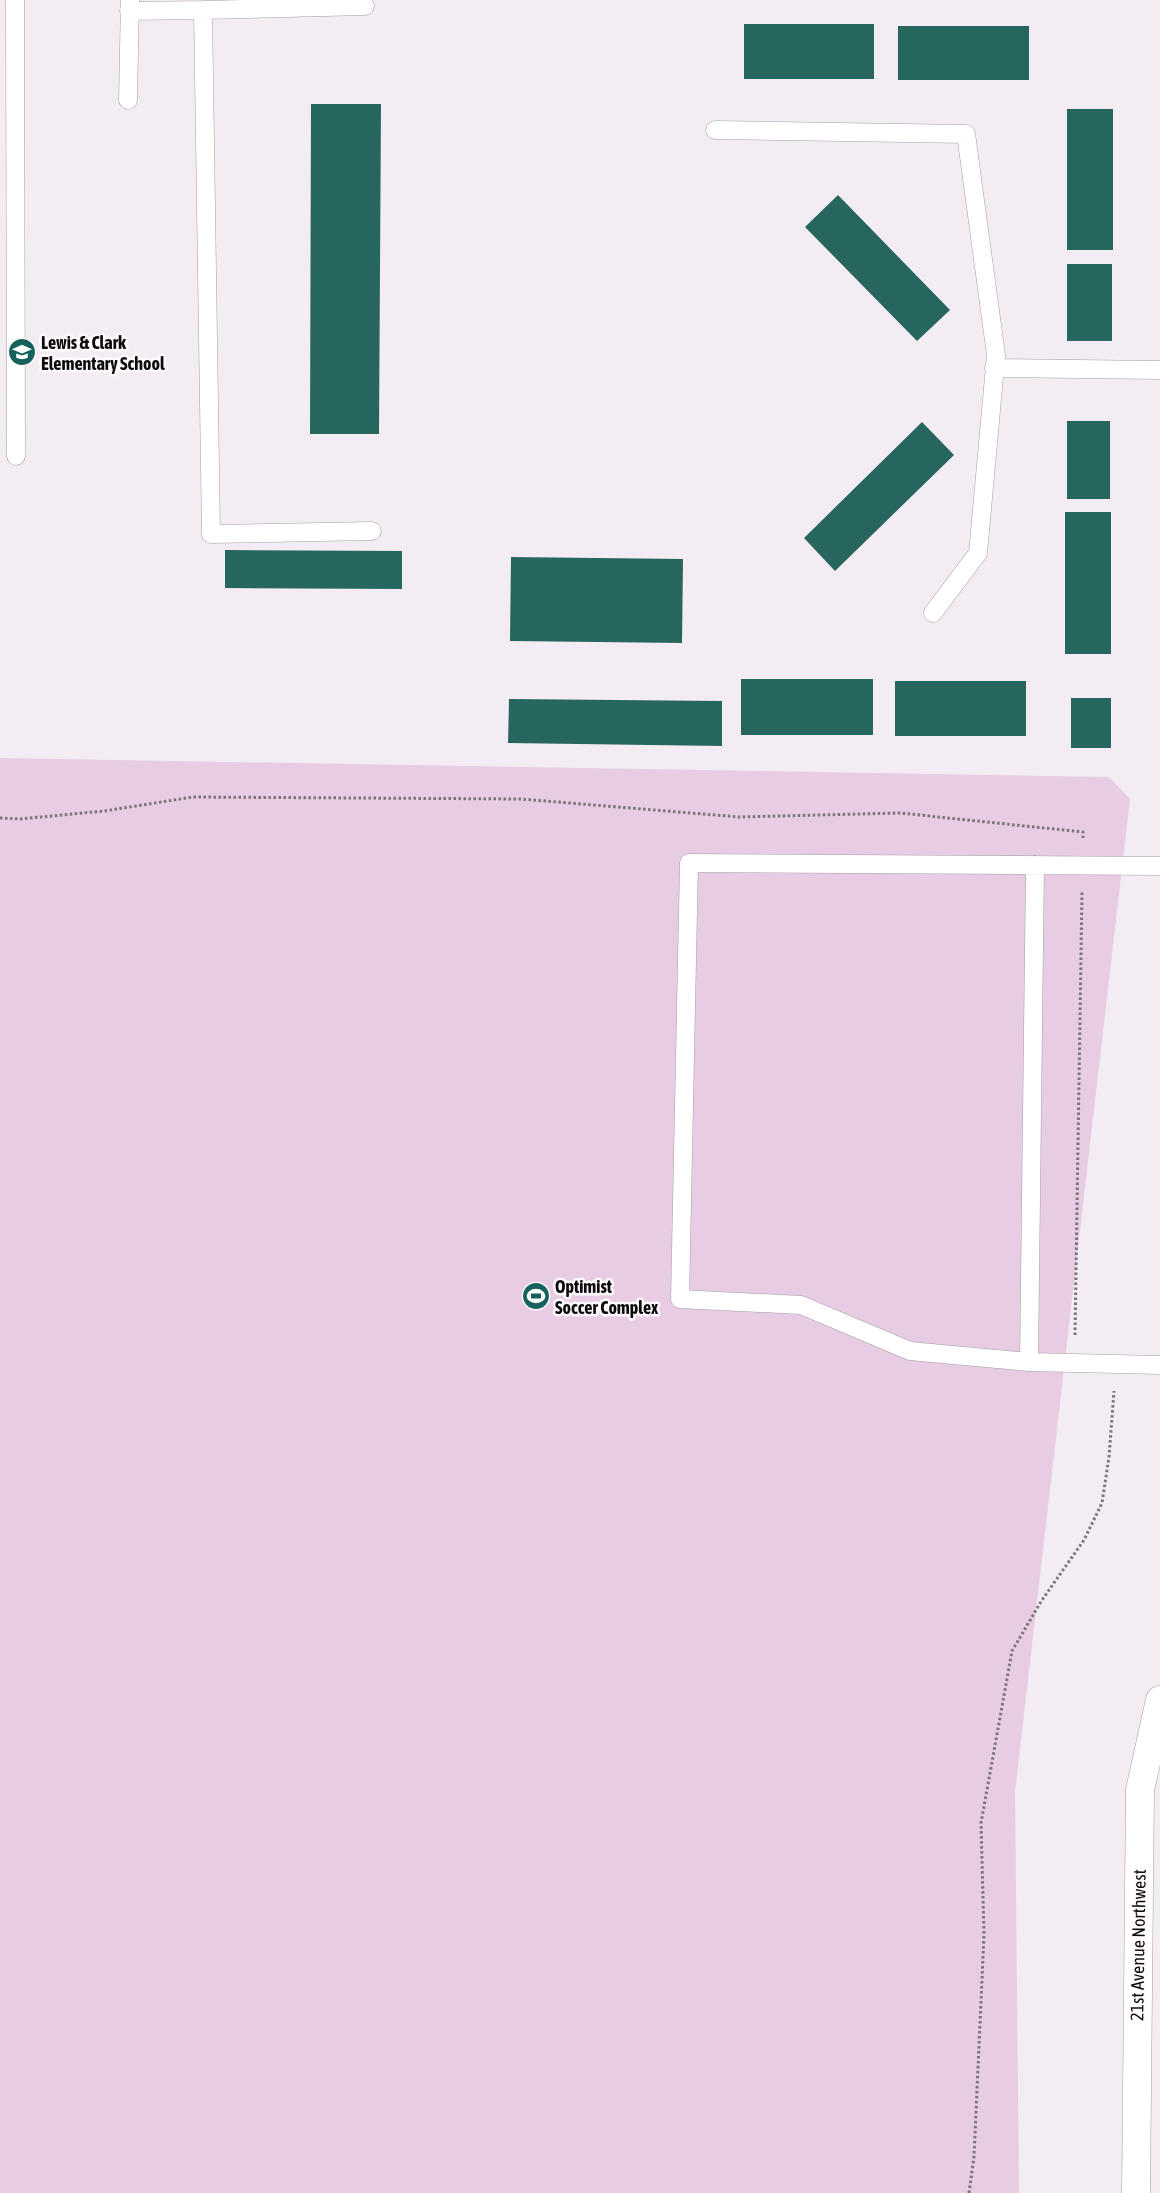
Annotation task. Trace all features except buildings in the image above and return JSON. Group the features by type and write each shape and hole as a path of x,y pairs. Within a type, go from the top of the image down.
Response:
{"street":[{"name":"21st Avenue Northwest","path":"1136,2193 1140,1790 1160,1700"}],"lane":[{"path":"15,0 16,456"},
{"path":"128,100 129,6 203,10 365,6"},
{"path":"203,10 211,534 372,531"},
{"path":"715,130 966,134 996,355 978,553 933,612"},
{"path":"994,368 1160,370"},
{"path":"1160,866 689,863 680,1299 801,1305 910,1351 1029,1362 1160,1365"},
{"path":"1029,1362 1035,865"}],"path":[{"path":"969,2193 974,2157 984,1935 982,1823 990,1775 1012,1651 1042,1600 1084,1540 1102,1503 1109,1457 1115,1365"}],"shaded area":[{"name":"Optimist Soccer Complex","path":"0,758 1109,777 1130,799 1015,1792 1019,2193 0,2193"}],"place":[{"name":"Lewis & Clark Elementary School","path":"22,352"},
{"name":"Optimist Soccer Complex","path":"536,1296"}]}
